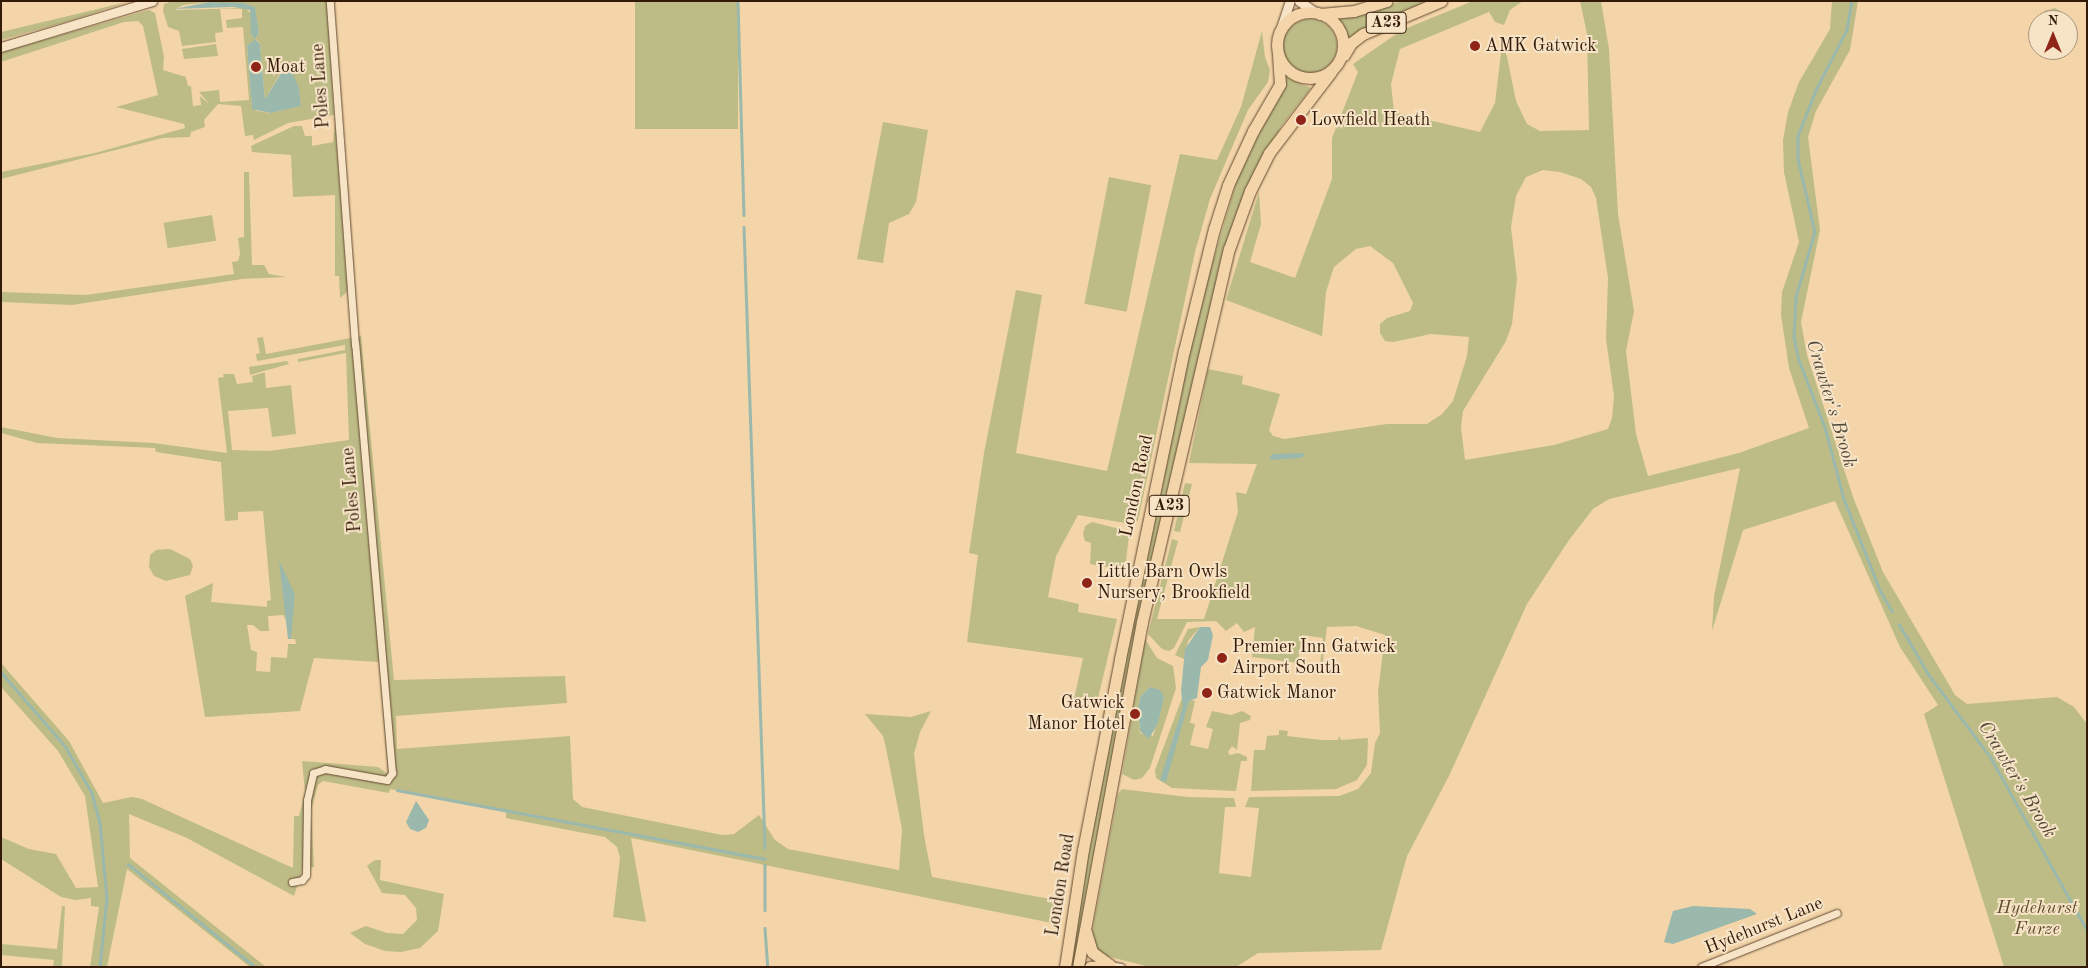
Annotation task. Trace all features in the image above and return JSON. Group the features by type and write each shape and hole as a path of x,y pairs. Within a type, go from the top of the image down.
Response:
{"main road":[{"name":"A23","path":"1317,13 1348,12 1386,1"},
{"name":"A23","path":"1342,59 1351,43 1363,34 1441,1"},
{"path":"1317,13 1330,21 1340,35 1344,44 1342,59 1331,72 1302,77 1290,71 1278,57 1276,44 1281,28 1295,15 1317,13"},
{"name":"London Road","path":"1065,967 1083,850 1180,369 1214,229 1228,184 1253,130 1280,84 1278,57"},
{"name":"London Road","path":"1078,967 1088,903 1142,622 1229,249 1250,192 1269,152 1331,72"},
{"path":"1088,903 1088,945 1097,958 1115,966"},
{"path":"1090,967 1115,966"}],"street":[{"path":"1,47 152,1"},
{"name":"Poles Lane","path":"292,882 302,880 306,874 307,793 313,773 330,769 387,780 392,773 355,345 330,1"},
{"path":"1281,28 1290,1"},
{"path":"1299,1 1317,13"},
{"name":"Hydehurst Lane","path":"1701,967 1838,913"}],"green space":[{"path":"173,1 327,1 334,115 288,123 254,140 253,135 245,136 241,106 218,104 204,120 205,127 191,132 190,137 163,138 1,179 1,172 95,153 185,128 184,124 116,107 158,95 143,26 138,21 124,22 1,62 1,52 149,10 155,13 164,57 163,70 186,77 188,86 191,86 193,106 201,105 200,96 210,105 199,92 219,90 220,102 249,100 243,27 227,28 226,20 242,18 242,9 220,9 223,32 215,33 216,42 182,46 179,31 168,27 163,11 164,4","holes":["209,2 253,6 259,34 255,37 251,34 251,14 246,8 175,10 183,5","256,39 260,44 265,99 281,72 288,69 299,88 300,106 271,113 257,111 252,107 247,46"]},
{"path":"635,1 738,1 738,129 635,129"},
{"path":"1402,1 1427,1 1350,38 1338,20"},
{"name":"Hydehurst Furze","path":"1473,1 1523,1 1510,10 1504,25 1495,22 1489,12 1400,49 1391,84 1394,112 1480,132 1495,103 1503,37 1516,101 1527,124 1540,131 1589,130 1587,34 1580,1 1601,1 1609,49 1618,214 1634,311 1626,351 1636,434 1648,476 1739,453 1809,428 1789,368 1781,315 1782,292 1799,242 1784,172 1783,140 1788,112 1799,82 1830,29 1832,1 1858,1 1850,50 1816,111 1808,137 1820,230 1801,322 1807,355 1853,497 1883,572 1955,695 1967,704 2057,697 2074,707 2087,724 2087,967 2004,967 1924,714 1938,705 1900,647 1835,501 1743,530 1712,631 1714,596 1740,468 1609,499 1593,509 1569,540 1527,604 1449,776 1407,856 1381,950 1258,953 1236,967 1150,967 1106,956 1097,950 1092,937 1094,921 1118,794 1122,789 1187,797 1234,798 1236,807 1225,807 1219,873 1251,877 1259,808 1245,807 1249,797 1339,796 1358,789 1371,773 1375,743 1380,733 1378,692 1385,635 1356,626 1327,627 1321,675 1319,675 1323,638 1302,635 1298,663 1252,657 1255,627 1244,632 1237,623 1226,631 1216,621 1187,622 1174,648 1169,651 1162,649 1148,634 1172,539 1178,541 1157,619 1204,619 1238,512 1236,492 1246,494 1257,464 1189,463 1208,369 1243,376 1242,384 1280,394 1269,430 1273,436 1284,439 1387,424 1427,424 1442,414 1453,401 1467,356 1469,337 1431,334 1393,342 1385,341 1380,333 1380,324 1387,318 1410,311 1413,303 1393,263 1370,246 1356,249 1334,267 1326,292 1322,336 1226,300 1259,192 1261,224 1250,262 1295,278 1332,179 1332,138 1358,72 1353,64 1402,30","holes":["1543,170 1560,172 1581,179 1591,187 1596,198 1608,278 1606,339 1614,396 1612,418 1608,429 1554,445 1465,460 1461,427 1463,411 1506,341 1512,324 1517,279 1511,227 1516,196 1526,177"]},
{"path":"127,2 72,20 1,40 1,32"},
{"path":"1310,19 1320,21 1329,27 1335,36 1337,46 1335,56 1329,65 1320,71 1310,73 1300,71 1291,65 1285,56 1283,46 1285,36 1291,27 1300,21"},
{"path":"1262,31 1265,57 1270,70 1268,82 1248,110 1210,199 1195,252 1138,521 1131,524 1078,515 1056,556 1048,597 1079,604 1078,612 1117,619 1098,698 1091,704 1074,699 1083,658 967,642 978,555 969,553 984,453 1016,290 1042,295 1016,453 1107,471 1180,154 1217,160 1241,107"},
{"path":"216,44 218,56 184,59 182,49"},
{"path":"1287,78 1311,88 1282,125 1253,175 1133,642 1074,967 1069,967 1088,851 1140,586 1200,305 1239,173"},
{"path":"883,122 928,130 916,202 909,214 889,223 883,263 857,259"},
{"path":"335,123 348,291 340,298 339,276 335,276 335,195 293,197 291,155 252,152 251,146 294,126 302,126 305,136 312,136 312,146 333,142"},
{"path":"244,172 249,172 252,265 264,265 269,274 286,277 242,279 72,305 1,302 1,292 86,295 234,274 232,262 238,261 240,254 238,238 244,237"},
{"path":"1109,177 1151,185 1127,312 1084,304"},
{"path":"212,215 216,241 168,248 164,223"},
{"path":"361,336 394,680 565,676 567,703 396,716 397,749 570,736 573,799 582,807 722,835 734,834 759,815 775,840 788,849 899,870 902,829 886,748 883,736 865,714 911,717 931,711 920,732 914,754 924,835 932,877 1061,901 1057,924 631,838 646,922 613,917 620,858 617,847 605,837 506,818 506,811 390,789 389,793 323,781 318,785 311,811 314,867 303,868 294,896 187,838 129,814 130,858 266,967 250,967 127,869 107,967 90,967 99,907 91,906 91,898 76,900 61,897 1,859 1,837 29,849 56,854 76,888 98,887 85,796 58,751 1,687 1,663 69,741 103,803 132,797 142,799 293,868 294,816 299,816 305,792 302,761 378,767 388,774 379,662 314,658 300,711 205,717 185,596 213,583 211,602 267,607 267,601 271,600 263,511 238,512 238,520 225,521 221,462 156,452 155,448 37,443 1,433 1,427 57,438 154,443 227,453 218,378 224,377 223,374 234,374 237,384 253,382 252,376 265,373 266,388 291,385 296,434 272,437 268,408 228,411 232,450 269,451 349,440 346,353 298,362 298,359 345,350 345,345 257,361 256,354 260,353 257,338 263,337 266,354","holes":["295,595 291,639 295,639 296,644 288,644 287,658 271,657 270,672 256,671 257,652 251,650 247,625 253,625 260,631 269,631 268,616 283,615 286,620 285,608"]},
{"path":"287,361 289,364 250,375 249,367"},
{"path":"1185,483 1192,484 1180,532 1174,531"},
{"path":"1092,522 1116,528 1129,536 1125,570 1090,564 1091,543 1085,541 1083,534 1085,526"},
{"path":"170,549 190,559 193,566 190,575 166,581 154,576 149,567 150,555 156,550"},
{"path":"1200,627 1188,641 1184,659 1175,655 1188,629"},
{"path":"1145,639 1157,658 1173,666 1176,688 1150,768 1142,778 1134,780 1122,774","holes":["1149,688 1164,697 1153,736 1140,733 1138,716 1140,697"]},
{"path":"1182,698 1195,701 1190,723 1195,724 1190,745 1208,749 1213,729 1206,727 1212,711 1231,715 1242,711 1251,716 1250,720 1240,723 1237,750 1232,746 1228,752 1230,755 1238,753 1247,757 1247,761 1241,761 1236,791 1172,788 1156,778 1155,770"},
{"path":"1279,730 1288,731 1287,736 1322,740 1338,740 1339,736 1341,740 1368,738 1367,765 1357,780 1336,789 1251,791 1254,750 1265,750 1267,736 1279,735"},
{"path":"375,860 381,860 380,880 444,894 438,931 420,948 401,952 385,951 365,944 350,933 366,926 387,933 403,934 417,920 416,908 405,895 382,893 367,866"},
{"path":"62,906 65,906 62,967 53,967 54,960 1,955 1,944 57,949"}],"shaded area":[{"path":"209,2 243,3 255,7 259,33 255,39 251,34 250,10 233,7 174,9"},
{"path":"255,39 260,44 265,99 283,70 291,69 299,88 301,106 271,113 252,109 247,46"},
{"path":"1302,453 1305,455 1301,458 1269,460 1272,454"},
{"path":"279,560 295,595 291,639 288,639"},
{"path":"1200,627 1210,627 1213,635 1208,660 1201,667 1197,698 1189,701 1166,782 1160,780 1183,706 1181,691 1185,649"},
{"path":"1150,687 1160,690 1164,697 1158,723 1149,739 1140,731 1138,712 1140,697"},
{"path":"416,801 429,820 426,828 418,832 410,829 406,822"},
{"path":"1693,906 1750,909 1757,914 1673,944 1664,942 1673,911"}],"waterway":[{"path":"738,1 744,215"},
{"name":"Crawter's Brook","path":"1852,1 1847,30 1817,88 1798,136 1798,159 1815,232 1796,297 1794,337 1799,360 1825,427 1844,499 1881,592 1892,611"},
{"path":"744,227 765,848"},
{"name":"Crawter's Brook","path":"1899,624 1929,675 1991,758 2087,930"},
{"path":"1,672 65,746 92,793 100,823 107,898 100,967"},
{"path":"397,790 765,859"},
{"path":"128,864 255,967"},
{"path":"765,865 765,910"},
{"path":"765,928 768,967"}],"place":[{"name":"AMK Gatwick","path":"1475,46"},
{"name":"Moat","path":"256,67"},
{"name":"Lowfield Heath","path":"1301,120"},
{"name":"Little Barn Owls Nursery, Brookfield","path":"1087,583"},
{"name":"Premier Inn Gatwick Airport South","path":"1222,658"},
{"name":"Gatwick Manor","path":"1207,693"},
{"name":"Gatwick Manor Hotel","path":"1135,714"}]}
